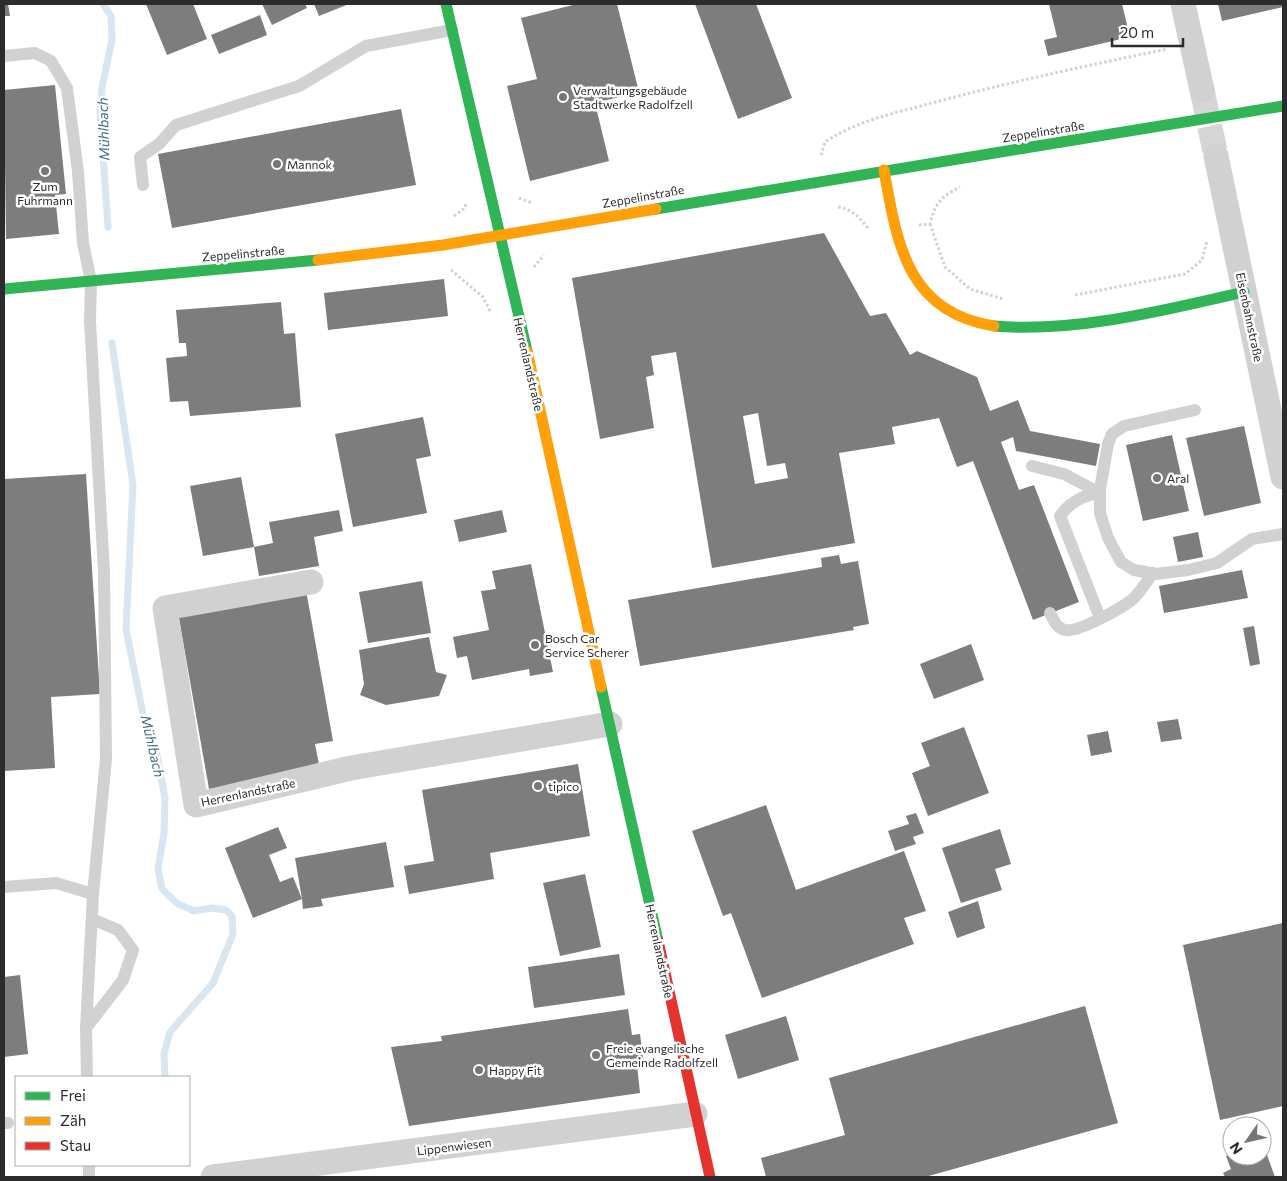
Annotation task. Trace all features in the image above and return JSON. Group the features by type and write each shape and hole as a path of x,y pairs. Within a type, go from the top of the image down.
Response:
{"main road":[{"name":"Herrenlandstraße","path":"446,4 501,235 710,1177"},
{"name":"Zeppelinstraße","path":"4,289 308,261 501,235 884,170 1283,106"},
{"path":"884,170 895,229 903,256 916,280 936,303 953,313 982,324 1020,328 1120,317 1244,292"}],"street":[{"path":"1183,4 1202,90"},
{"name":"Eisenbahnstraße","path":"1216,156 1283,478"},
{"name":"Herrenlandstraße","path":"312,582 166,608 196,805 350,768 610,724"},
{"name":"Lippenwiesen","path":"213,1177 695,1114"}],"lane":[{"path":"143,185 140,157 158,144 176,125 300,86 366,46 452,30"},
{"path":"4,56 35,53 51,61 67,88 78,172 83,243 91,281 90,321 104,572 106,759 93,894 86,1028 87,1076"},
{"path":"1195,410 1124,426 1112,434 1108,444 1100,493 1100,513 1108,538 1121,562 1134,570 1153,573 1188,570 1216,563 1252,539 1283,534"},
{"path":"1032,466 1064,474 1100,493"},
{"path":"1100,493 1087,495 1074,502 1060,516 1100,618"},
{"path":"1050,614 1056,626 1066,630 1077,628 1119,609 1134,598 1153,573"},
{"path":"4,887 56,882 93,894"},
{"path":"86,1028 123,980 133,950 118,930 92,919"}],"path":[{"path":"821,156 825,142 838,133 872,120 1044,74 1170,48 1172,58"},
{"path":"967,184 945,196 934,207 930,224 945,268 970,289 1004,300"},
{"path":"829,206 846,208 859,216 872,233 930,224"},
{"path":"1070,296 1185,274 1202,260 1210,234"},
{"path":"446,266 483,296 490,313 516,307"}],"building":[{"path":"4,4 8,4 10,16 4,16"},
{"path":"146,4 193,4 207,39 167,55"},
{"path":"262,4 305,4 307,8 272,25"},
{"path":"314,4 349,4 319,16"},
{"name":"Verwaltungsgebäude Stadtwerke Radolfzell","path":"577,4 617,4 639,92 595,103 609,161 530,181 507,86 537,79 521,18"},
{"path":"695,4 756,4 792,98 738,119"},
{"path":"1049,4 1122,4 1130,37 1048,56 1044,40 1057,37"},
{"path":"1218,4 1283,4 1283,7 1222,21"},
{"path":"260,15 267,35 219,54 211,35"},
{"path":"55,85 66,194 55,195 59,234 6,239 4,90"},
{"path":"401,109 416,185 172,228 158,154"},
{"path":"824,233 870,316 886,313 910,355 917,351 977,377 990,411 1018,400 1030,431 1100,444 1096,466 1016,451 1013,437 1001,442 1019,490 1034,485 1079,602 1033,620 973,461 957,467 939,418 892,427 895,444 839,453 855,543 712,568 676,352 651,356 654,375 646,377 654,428 600,439 572,278","holes":["758,413 767,466 785,463 788,478 755,484 743,416"]},
{"path":"444,279 448,316 328,330 324,293"},
{"path":"281,302 284,334 295,333 301,407 190,416 188,401 170,402 166,358 187,356 186,343 179,343 176,310"},
{"path":"423,417 431,456 416,459 427,513 353,527 335,434"},
{"path":"1244,426 1261,503 1204,516 1186,438"},
{"name":"Aral","path":"1172,435 1189,511 1143,521 1126,445"},
{"path":"86,474 100,694 51,697 55,768 4,771 4,479"},
{"path":"241,477 254,547 203,556 190,486"},
{"path":"339,510 343,531 314,537 319,566 259,576 254,547 273,543 269,522"},
{"path":"502,510 507,532 459,542 454,520"},
{"path":"1198,532 1203,557 1178,562 1173,537"},
{"path":"839,555 841,564 858,561 869,624 853,627 854,630 640,666 628,600 822,567 821,558"},
{"path":"531,564 553,672 530,676 529,669 472,680 467,656 457,658 453,637 489,630 481,591 496,589 492,571"},
{"path":"1242,570 1248,598 1164,613 1159,586"},
{"path":"422,581 431,633 368,643 359,592"},
{"path":"306,590 333,741 315,744 320,770 209,789 178,613"},
{"path":"1254,626 1260,664 1250,666 1243,628"},
{"path":"429,637 436,672 447,675 439,696 386,705 360,695 364,684 359,650"},
{"path":"971,644 984,680 934,699 920,664"},
{"path":"1178,719 1182,739 1161,742 1157,722"},
{"path":"964,727 989,793 928,816 912,773 930,766 921,743"},
{"path":"1108,731 1112,752 1091,756 1087,735"},
{"path":"578,764 590,836 490,853 494,879 409,894 404,866 434,861 422,790"},
{"path":"766,805 796,890 904,851 926,911 904,918 914,944 762,998 731,913 723,916 692,831"},
{"path":"916,813 924,833 913,837 916,844 895,851 888,831 909,824 906,816"},
{"path":"278,827 287,848 269,855 280,882 293,877 302,899 253,918 225,848"},
{"path":"1000,829 1011,864 995,869 1002,890 961,903 942,848"},
{"path":"386,842 394,887 321,899 323,906 303,909 295,858"},
{"path":"585,874 601,947 560,956 543,883"},
{"path":"978,901 985,928 957,938 948,912"},
{"path":"1283,923 1283,1106 1238,1116 1222,1116 1222,1120 1220,1120 1183,945"},
{"path":"619,954 625,995 534,1008 528,967"},
{"path":"20,975 28,1054 4,1057 4,977"},
{"path":"1085,1006 1118,1123 925,1177 766,1177 761,1158 845,1135 829,1078"},
{"path":"628,1009 632,1035 640,1034 644,1064 637,1065 640,1093 409,1126 391,1047 442,1041 441,1036"},
{"path":"786,1016 799,1060 738,1079 725,1035"},
{"path":"1230,1166 1271,1166 1275,1177 1225,1177 1223,1173 1231,1169"}],"waterway":[{"name":"Mühlbach","path":"103,4 111,16 112,40 102,87 100,113 108,227"},
{"name":"Mühlbach","path":"112,343 133,485 126,629 145,724 157,755 165,798 164,833 158,869 162,889 178,904 194,911 212,908 226,910 232,916 233,934 213,983 170,1032 164,1054 165,1076"}],"tunnel":[{"path":"1202,90 1216,156"}],"traffic: fast":[{"path":"446,4 527,351"},
{"path":"1025,148 1283,106"},
{"path":"656,209 1025,148"},
{"path":"4,289 318,260"},
{"path":"994,326 1025,327 1088,323 1152,313 1244,292"},
{"path":"601,687 658,941"}],"traffic: slow":[{"path":"884,170 894,224 911,270 924,290 942,306 965,318 994,326"},
{"path":"318,260 443,245 656,209"},
{"path":"527,351 601,687"}],"traffic: jam":[{"path":"658,941 710,1177"}],"place":[{"name":"Verwaltungsgebäude Stadtwerke Radolfzell","path":"563,97"},
{"name":"Mannok","path":"277,164"},
{"name":"Zum Fuhrmann","path":"45,171"},
{"name":"Aral","path":"1157,478"},
{"name":"Bosch Car Service Scherer","path":"535,645"},
{"name":"tipico","path":"538,786"},
{"name":"Freie evangelische Gemeinde Radolfzell","path":"596,1055"},
{"name":"Happy Fit","path":"479,1070"}]}
